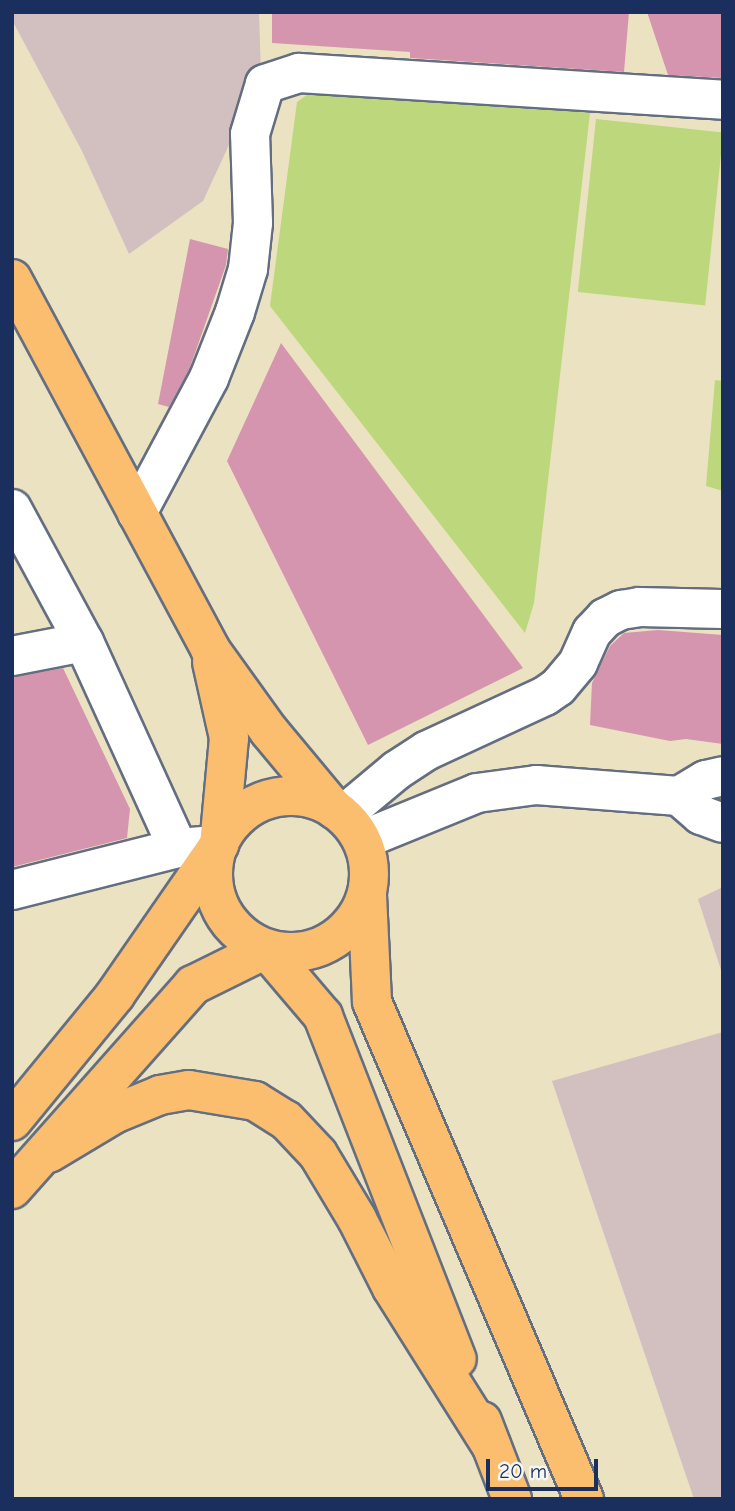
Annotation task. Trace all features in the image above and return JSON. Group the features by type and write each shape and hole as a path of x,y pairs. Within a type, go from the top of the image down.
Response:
{"main road":[{"path":"12,279 209,649 269,731 346,822 370,876 367,895 372,1002 584,1499"},
{"path":"209,649 229,738 219,845 213,870 216,895 226,918 244,937 266,949 291,953 316,948 339,936 356,918 367,895"},
{"path":"12,1121 115,995 231,825 247,810 268,800 302,798 346,822"},
{"path":"12,1189 193,985 266,949"},
{"path":"266,949 323,1016 512,1499"},
{"path":"44,1156 114,1114 160,1095 179,1092 210,1093 255,1101 286,1120 318,1154 358,1219 392,1288 491,1445"}],"street":[{"path":"137,513 209,379 235,312 248,269 253,223 250,134 265,85 299,73 723,100"},
{"path":"12,509 84,642 178,848"},
{"path":"346,822 378,785 426,751 545,696 558,687 578,663 592,632 604,618 621,610 639,607 723,609"},
{"path":"12,656 84,642"},
{"path":"679,796 706,779 723,776"},
{"path":"346,822 506,788 565,785 679,796 701,815 723,823"},
{"path":"12,890 178,848 219,845"}],"shaded area":[{"path":"12,12 259,12 261,76 203,201 129,254 82,151 12,20"},
{"path":"723,887 723,976 698,899"},
{"path":"723,1032 723,1499 694,1499 552,1081"}],"green space":[{"path":"318,87 590,113 534,603 525,633 270,306 297,102"},
{"path":"596,119 723,132 705,305 578,292"},
{"path":"715,380 723,381 723,491 706,486"}],"building":[{"path":"272,12 629,12 624,72 410,58 410,52 272,43"},
{"path":"647,12 723,12 723,78 668,75"},
{"path":"190,239 228,249 226,265 189,370 169,407 158,404"},
{"path":"281,343 523,668 368,745 227,461"},
{"path":"658,630 723,635 723,744 686,739 670,741 590,725 592,683 610,646 624,633"},
{"path":"63,668 130,809 127,838 12,867 12,677"}]}
